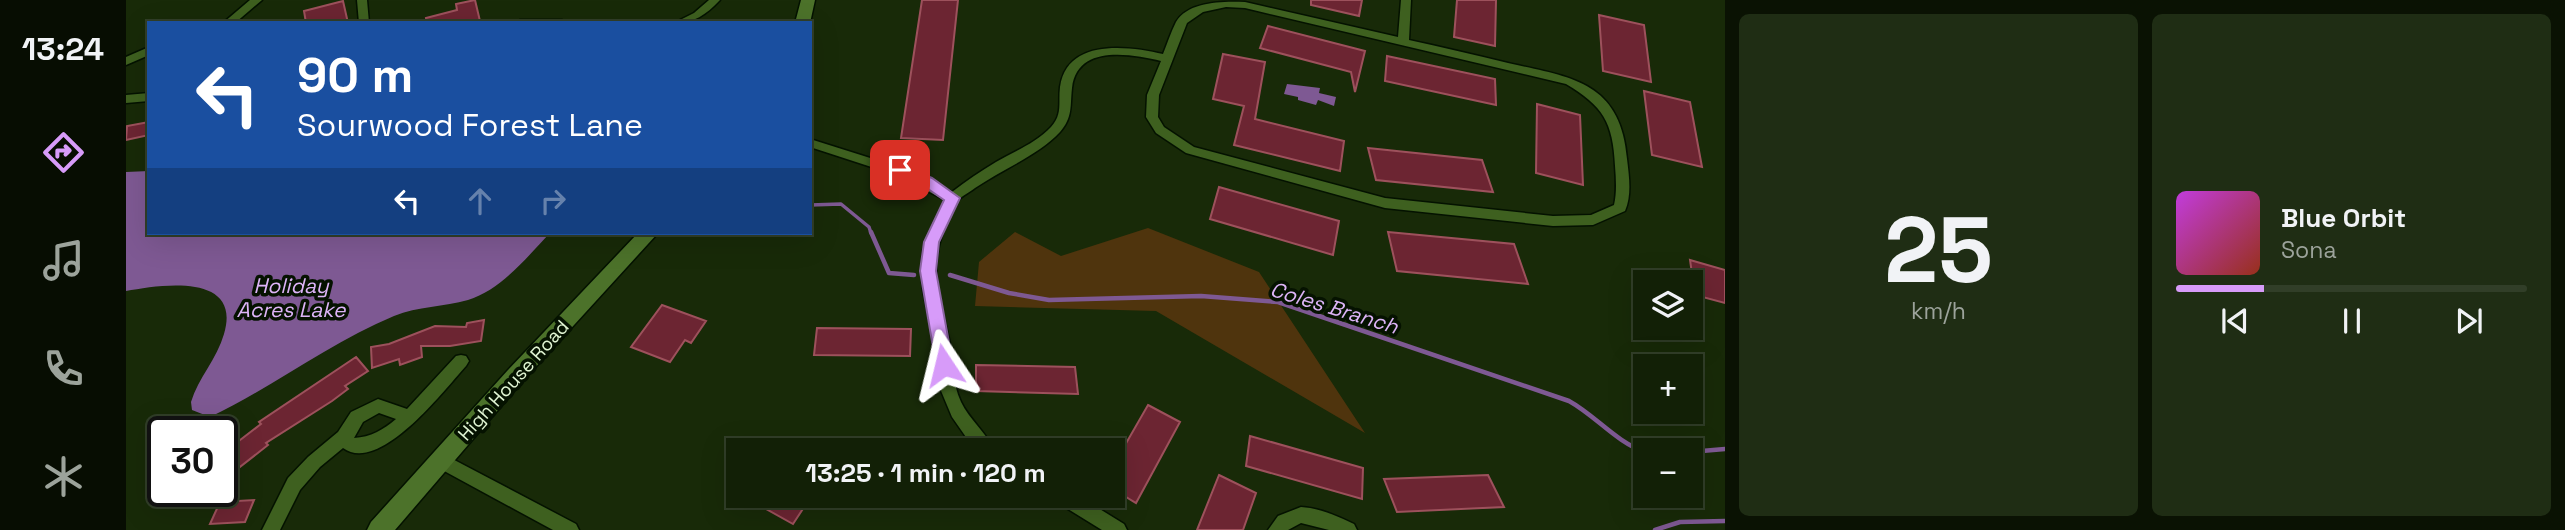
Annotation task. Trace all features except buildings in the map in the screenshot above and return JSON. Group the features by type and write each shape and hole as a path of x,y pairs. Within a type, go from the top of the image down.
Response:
{"main road":[{"path":"803,21 808,0"},
{"name":"High House Road","path":"379,530 515,376 647,235"}],"street":[{"path":"231,21 257,0"},
{"path":"362,0 364,21"},
{"path":"684,21 698,15 715,0"},
{"path":"1403,41 1406,0"},
{"path":"1226,4 1245,5 1403,41 1570,81 1599,98 1615,119 1623,197 1620,208 1593,220 1553,221 1385,203 1208,157 1172,140 1160,130 1152,117 1153,95 1182,21 1200,9 1226,4"},
{"path":"976,438 960,418 947,385 928,271 930,249 952,198 1053,132 1065,114 1068,103 1066,87 1070,74 1086,58 1119,50 1167,58"},
{"path":"126,61 147,51"},
{"path":"126,99 147,97"},
{"path":"812,144 900,170 927,182 952,198"},
{"path":"344,437 350,445 368,445 389,435 461,361"},
{"path":"271,530 294,484 314,462 344,437 351,423 371,408 385,407 407,417"},
{"path":"441,461 570,530"},
{"path":"1082,508 1118,530"},
{"path":"1277,530 1289,517 1299,514 1309,514 1348,530"}],"shaded area":[{"path":"1148,228 1259,272 1365,433 1156,311 975,306 979,262 1015,232 1061,256"}],"water":[{"path":"1287,84 1320,88 1319,93 1336,97 1334,106 1318,100 1316,105 1284,94"},
{"name":"Holiday Acres Lake","path":"147,171 147,235 548,235 513,272 480,295 394,316 212,416 192,410 191,402 224,334 226,314 221,301 211,292 178,285 126,291 126,172"}],"waterway":[{"name":"Coles Branch","path":"812,205 841,204 869,227 871,233"},
{"name":"Coles Branch","path":"871,232 889,273 914,275"},
{"name":"Coles Branch","path":"950,275 1009,293 1049,300 1201,296 1278,302 1569,401 1633,447"},
{"name":"Coles Branch","path":"1703,451 1725,449"},
{"path":"1655,530 1680,522 1725,521"}],"route":[{"path":"900,170 927,182 952,198 932,242 928,271 944,365"}]}
